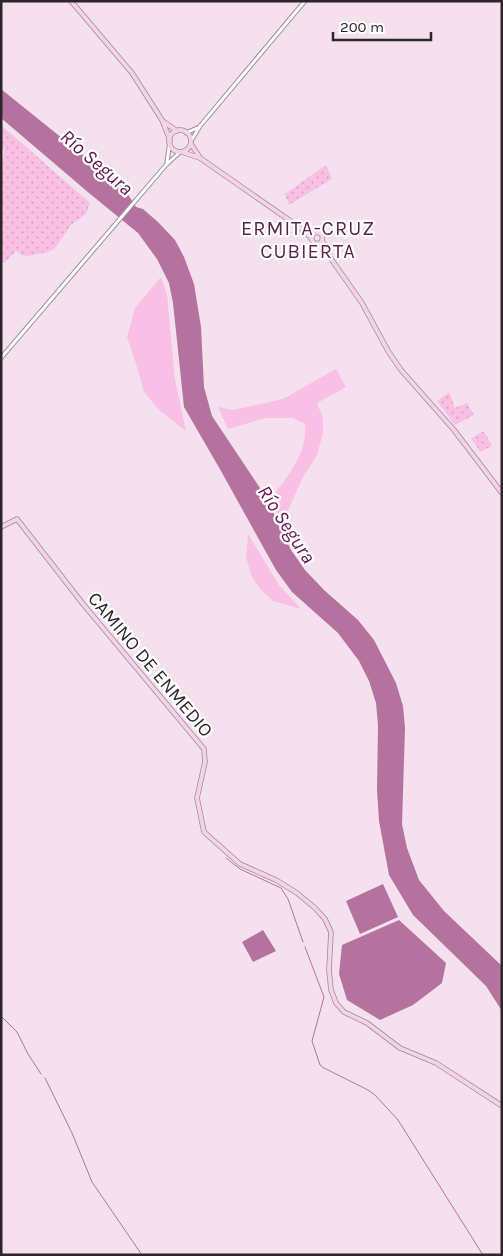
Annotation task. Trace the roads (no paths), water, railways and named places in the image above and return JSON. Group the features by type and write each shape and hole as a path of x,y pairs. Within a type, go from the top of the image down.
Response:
{"main road":[{"path":"71,1 132,72 162,120 174,150 200,158 302,229 327,253"},
{"path":"162,120 174,130 186,133 200,158"},
{"path":"170,140 173,134 179,131"},
{"path":"181,152 187,149 191,142"},
{"path":"302,229 320,234 327,253 362,303 388,351 401,370 454,430 502,493"},
{"path":"312,239 314,233"},
{"path":"316,244 322,240"},
{"name":"CAMINO DE ENMEDIO","path":"1,527 17,519 83,604 204,749 205,762 198,798 204,832 240,864 276,880 315,908 325,919 330,932 328,970 331,990 336,1003 344,1012 367,1024 400,1048 436,1063 502,1106"}],"street":[{"path":"191,142 200,126 305,1"},
{"path":"186,133 200,126"},
{"path":"166,165 170,140"},
{"path":"1,358 137,198 166,165 181,152"}],"waterway":[{"path":"226,858 240,869 281,888 288,899 303,942"},
{"path":"305,947 324,997 312,1041 320,1065 368,1090 398,1120 483,1255"},
{"path":"1,1016 17,1032 41,1074"},
{"path":"45,1078 72,1133 92,1182 142,1255"}],"district":[{"name":"ERMITA-CRUZ CUBIERTA","path":"308,240"}],"water label":[{"name":"Río Segura","path":"97,162"},
{"name":"Río Segura","path":"287,524"}]}
